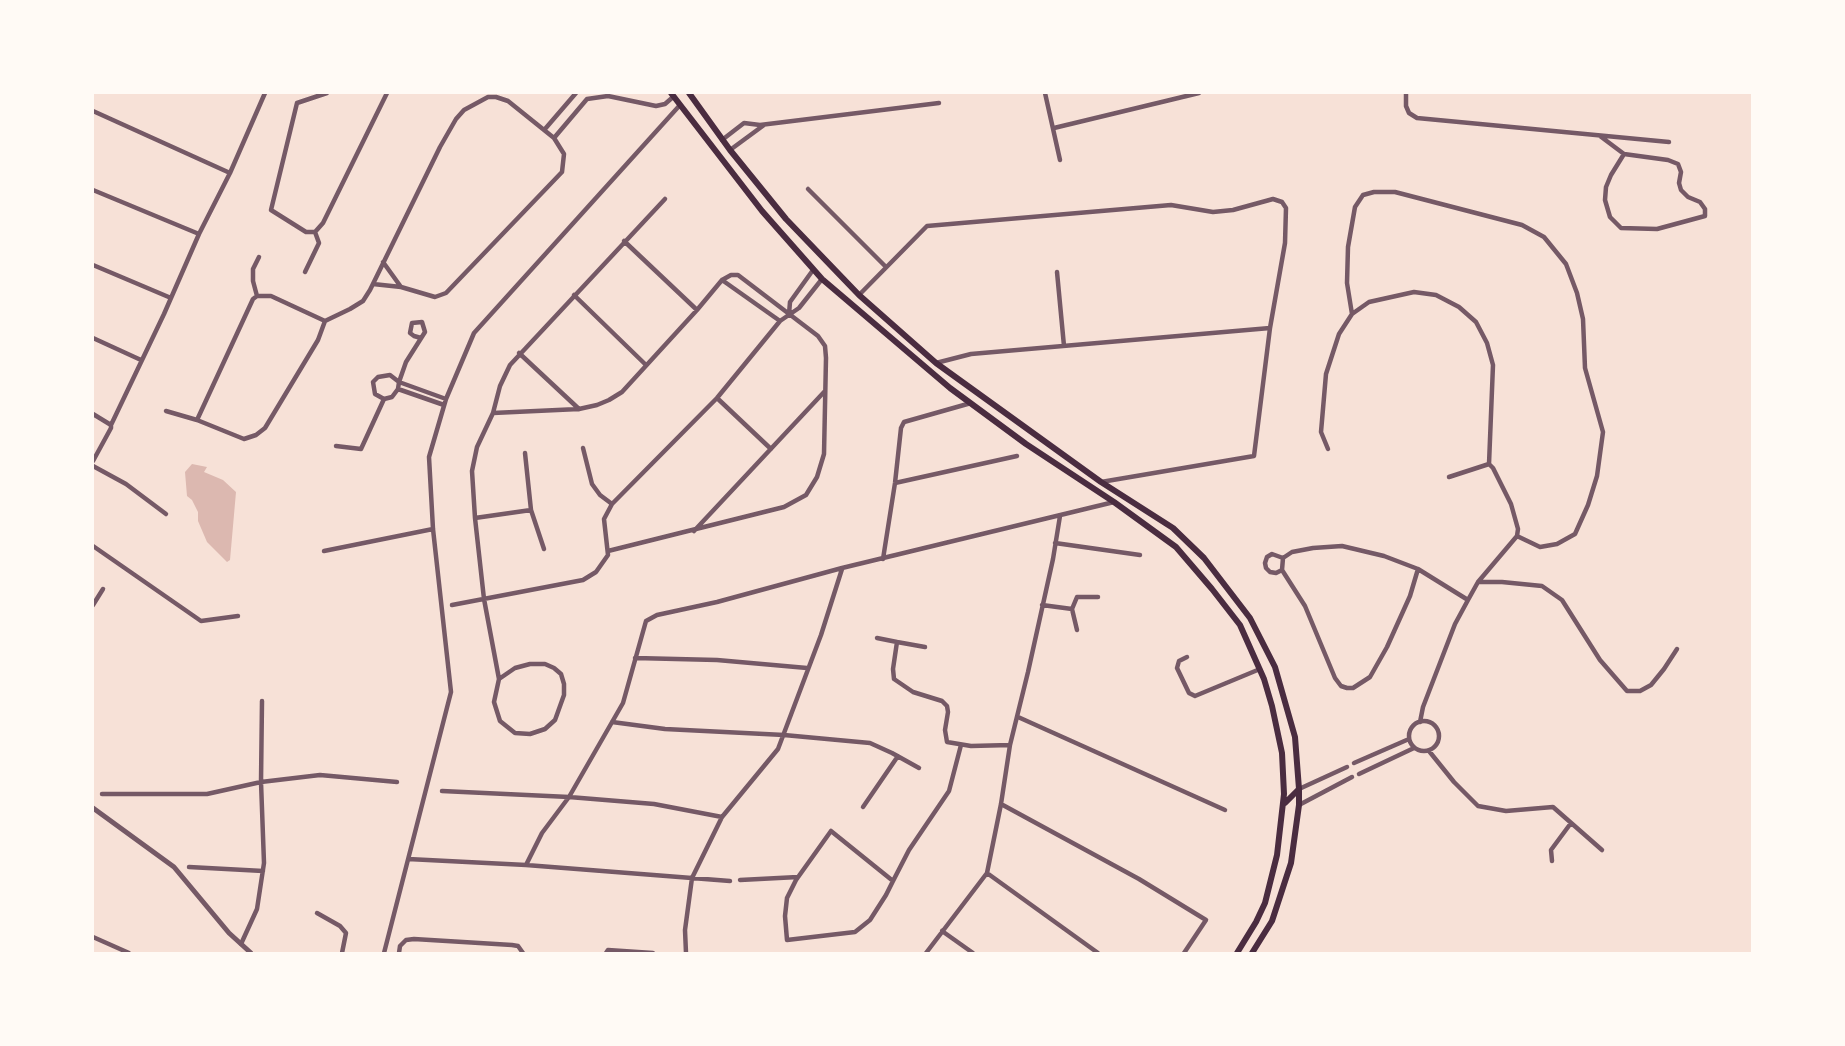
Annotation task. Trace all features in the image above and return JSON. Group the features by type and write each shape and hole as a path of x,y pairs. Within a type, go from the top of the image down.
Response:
{"main road":[{"path":"689,93 722,140 786,219 859,295 936,363 1101,482 1173,528 1203,558 1250,618 1275,667 1295,737 1299,789 1291,863 1272,921 1252,953"},
{"path":"672,95 762,211 822,279 971,404 1176,547 1240,625 1260,669 1272,706 1282,753 1285,800 1277,855 1265,903 1237,953"},
{"path":"711,144 714,144 723,154 730,150"},
{"path":"1285,800 1299,789"},
{"path":"1285,800 1290,805 1299,805"}],"street":[{"path":"93,461 111,428 265,93"},
{"path":"327,93 297,103 271,210 306,232 315,232 323,223 387,93"},
{"path":"545,129 576,93"},
{"path":"1045,93 1060,160"},
{"path":"1054,128 1199,93"},
{"path":"1406,93 1406,106 1409,113 1417,118 1669,142"},
{"path":"554,138 587,99 608,96 656,106 665,104 672,95"},
{"path":"166,411 197,420 244,439 256,435 265,428 318,340 325,321 363,301 456,118 464,110 488,97 496,97 508,101 554,138 564,154 562,172 446,293 435,297 401,287 373,284"},
{"path":"722,140 744,123 767,124 939,103"},
{"path":"384,953 451,692 433,529 429,457 444,405 474,333 680,105"},
{"path":"93,111 230,173"},
{"path":"730,150 767,124"},
{"path":"1598,135 1624,154 1678,164 1681,172 1679,183 1681,190 1700,202 1705,209 1705,216 1657,229 1621,228 1610,217 1605,200 1606,187 1624,154"},
{"path":"808,189 886,267"},
{"path":"93,190 199,234"},
{"path":"1352,314 1347,283 1348,247 1354,207 1363,195 1374,192 1395,192 1522,225 1544,237 1566,264 1577,293 1583,319 1585,368 1603,432 1597,476 1588,505 1575,534 1557,544 1540,547 1517,536"},
{"path":"859,295 927,226 1171,205 1213,212 1233,210 1273,198 1282,202 1287,208 1283,259 1270,328 1254,456 1101,482"},
{"path":"499,679 515,668 531,664 544,664 554,668 561,674 564,684 564,695 555,720 545,729 530,734 515,733 500,721 494,702 499,679 484,598 475,518 472,471 477,447 493,412 500,386 510,364 665,199"},
{"path":"306,272 319,243 315,232"},
{"path":"624,241 697,310"},
{"path":"257,296 253,269 260,257"},
{"path":"383,262 401,287"},
{"path":"93,265 171,298"},
{"path":"789,314 790,302 813,270"},
{"path":"1057,272 1064,346"},
{"path":"493,412 579,409 597,405 615,396 697,310 722,280 731,275 738,275 818,336 825,346 826,358 824,454 817,477 806,495 783,507 608,551"},
{"path":"452,606 583,580 596,572 606,559 608,551 604,519 612,504 717,398 780,321 799,308 822,279"},
{"path":"722,280 780,321"},
{"path":"1328,449 1321,432 1326,374 1339,334 1352,314 1370,302 1414,292 1436,295 1459,307 1476,322 1487,343 1492,365 1489,464 1511,504 1518,529 1517,536 1478,582 1455,624 1423,707 1420,722"},
{"path":"574,295 646,364"},
{"path":"197,420 253,299 257,296 271,296 325,321"},
{"path":"936,363 971,354 1270,328"},
{"path":"93,338 141,360"},
{"path":"421,338 406,362 399,382 398,389 392,397 384,399 375,394 373,382 378,377 390,375 399,382 447,399"},
{"path":"519,353 579,409"},
{"path":"398,389 444,405"},
{"path":"694,531 825,391"},
{"path":"717,398 771,449"},
{"path":"336,446 357,450 363,448 384,399"},
{"path":"883,559 901,428 904,422 971,404"},
{"path":"93,414 111,424"},
{"path":"583,448 592,484 600,495 612,504"},
{"path":"525,453 531,510 544,549"},
{"path":"895,483 1017,456"},
{"path":"1449,477 1489,464"},
{"path":"93,466 126,484 166,514"},
{"path":"526,865 542,833 569,797 623,703 646,621 657,615 1114,502"},
{"path":"475,518 531,510"},
{"path":"926,953 987,873 1010,746 1060,516"},
{"path":"324,551 433,529"},
{"path":"1055,543 1140,555"},
{"path":"93,546 201,621 238,616"},
{"path":"1283,558 1292,552 1342,546 1384,556 1418,569 1468,600"},
{"path":"1282,570 1276,573 1270,572 1265,563 1267,557 1272,554 1283,558"},
{"path":"1283,558 1282,570 1305,606 1335,678 1341,686 1347,688 1361,684 1370,677 1376,667 1410,596 1418,569"},
{"path":"686,953 685,930 692,878 722,816 778,749 821,635 842,568"},
{"path":"1478,582 1542,586 1562,600 1600,660 1627,691 1640,691 1651,685 1677,649"},
{"path":"93,604 104,589"},
{"path":"1077,630 1072,609 1077,597 1098,597"},
{"path":"1042,605 1072,609"},
{"path":"878,638 925,647"},
{"path":"897,642 892,669 894,679 913,692 942,701 947,706 945,730 947,741 961,745 1010,746"},
{"path":"1187,657 1179,661 1177,668 1189,693 1196,696 1260,669"},
{"path":"635,658 717,660 807,668"},
{"path":"241,944 257,909 263,871 261,701"},
{"path":"1018,717 1225,810"},
{"path":"1428,721 1439,731 1437,745 1429,751 1414,748 1409,739 1411,729 1420,722 1428,721"},
{"path":"612,722 665,729 784,735 870,744 920,768"},
{"path":"1354,764 1409,739"},
{"path":"893,881 831,831 798,877 787,898 785,916 787,940 855,932 870,920 893,881 909,850 949,791 961,745"},
{"path":"1359,774 1414,748"},
{"path":"1429,751 1454,782 1478,806 1506,811 1553,807 1602,850"},
{"path":"863,807 898,756"},
{"path":"1299,789 1347,767"},
{"path":"102,794 207,794 261,782 320,775 397,782"},
{"path":"1299,805 1352,777"},
{"path":"442,791 654,804 722,816"},
{"path":"1001,804 1139,879 1206,920 1184,953"},
{"path":"93,808 174,867 229,933 252,953"},
{"path":"1552,861 1551,850 1571,823"},
{"path":"408,859 526,865 730,881"},
{"path":"189,867 263,871"},
{"path":"987,873 1098,953"},
{"path":"740,880 798,877"},
{"path":"317,913 340,926 346,933 342,953"},
{"path":"942,930 973,953"},
{"path":"93,937 129,953"},
{"path":"399,953 400,946 406,940 414,939 512,945 518,946 522,953"},
{"path":"606,953 608,950 654,953"}],"shaded area":[{"path":"192,464 207,467 204,472 223,480 236,492 230,560 227,562 207,542 198,521 198,512 192,500 187,496 185,472"}]}
